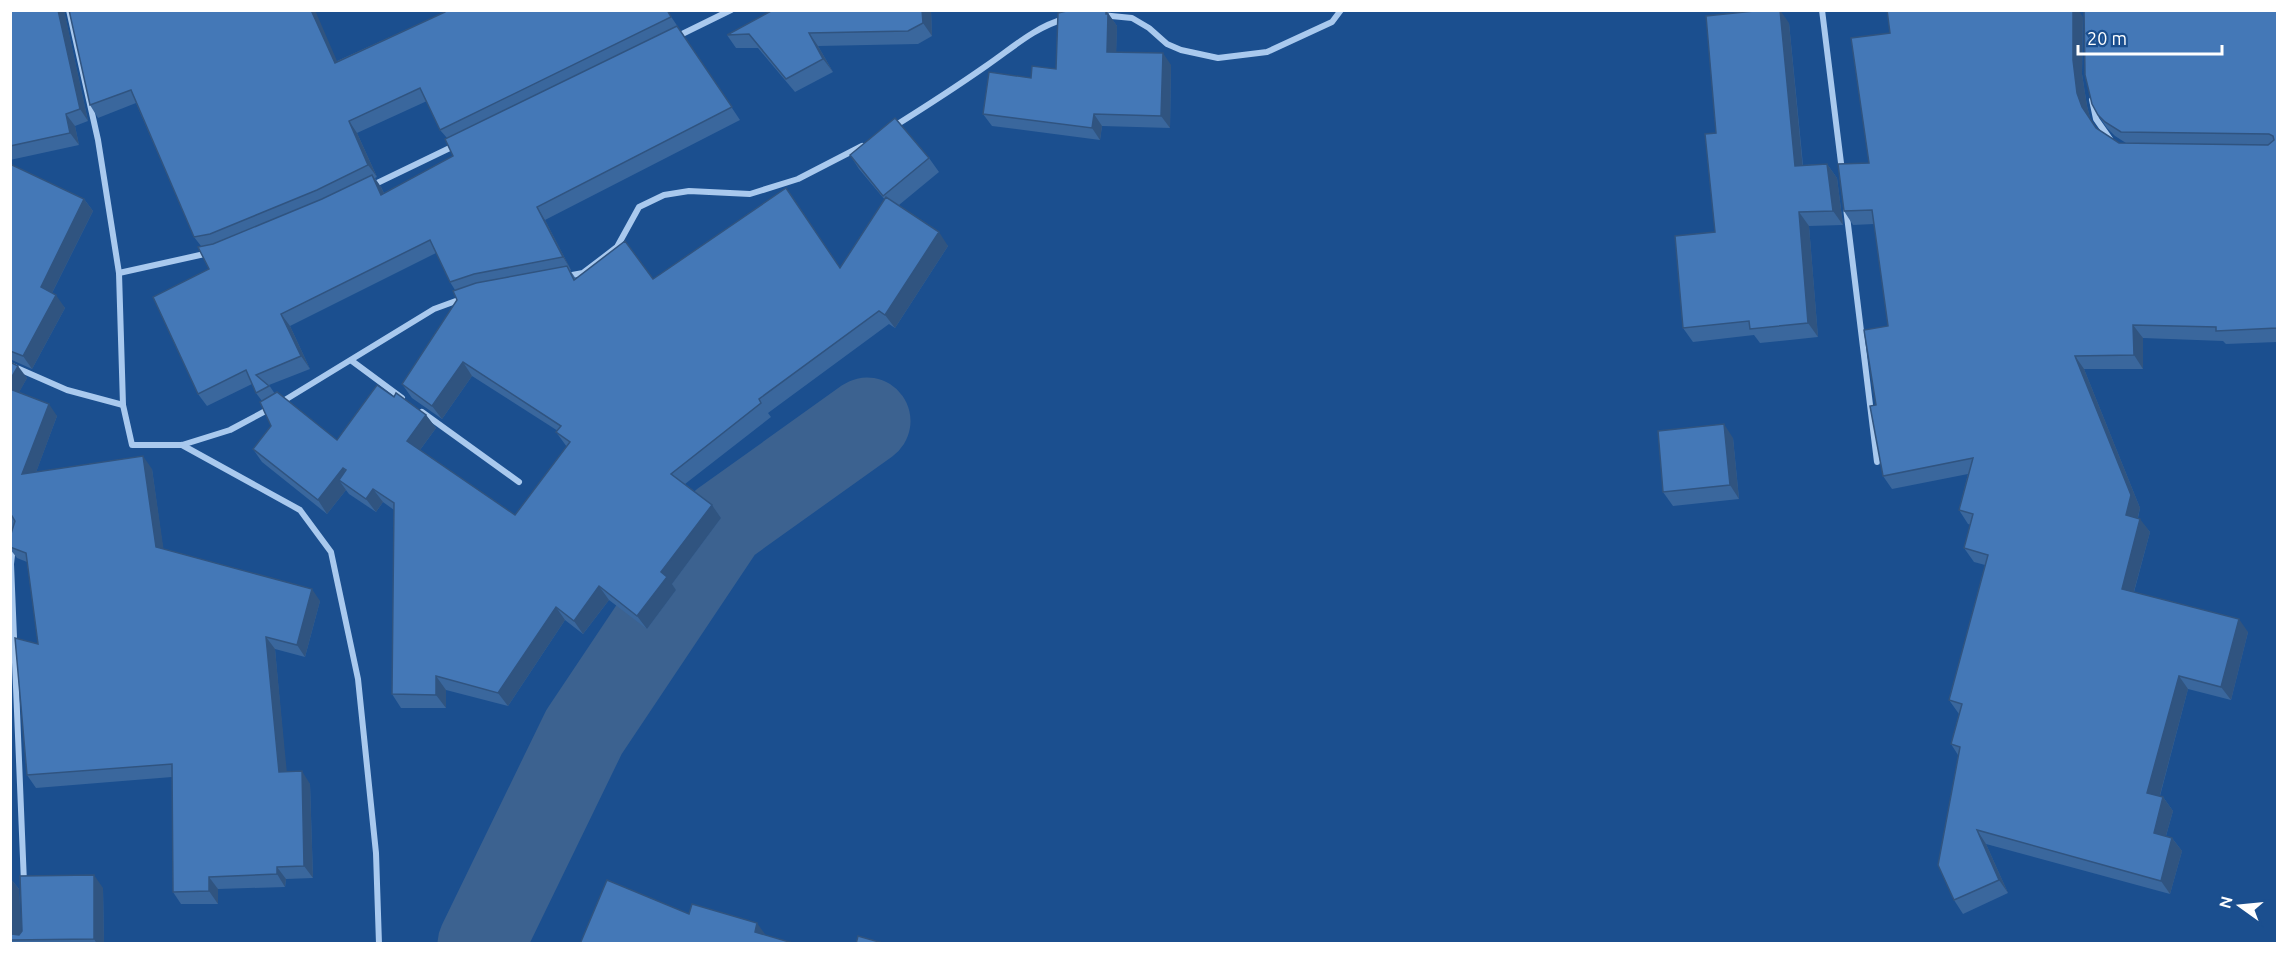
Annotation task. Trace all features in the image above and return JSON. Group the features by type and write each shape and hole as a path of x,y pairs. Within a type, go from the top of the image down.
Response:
{"street":[{"path":"69,10 98,140 119,273 123,405 132,445 182,445 230,430 297,394 434,309 474,295"},
{"path":"668,42 731,10"},
{"path":"1098,15 1132,18 1149,28 1167,44 1181,50 1218,58 1267,52 1332,22 1341,10"},
{"path":"1822,10 1843,177"},
{"path":"884,132 1050,23 1077,17"},
{"path":"2091,92 2096,118 2112,141"},
{"path":"360,192 466,140"},
{"path":"561,278 583,273 617,247 639,207 664,195 689,191 750,194 798,179 866,144"},
{"path":"1845,201 1877,462"},
{"path":"119,273 220,251"},
{"path":"352,361 407,401"},
{"path":"10,365 67,390 123,405"},
{"path":"417,408 519,482"},
{"path":"182,445 300,510 331,552 358,679 376,853 379,944"},
{"path":"14,542 11,564 24,896"}],"building":[{"path":"10,10 58,10 80,109 66,114 70,133 10,146"},
{"path":"69,10 311,10 335,63 445,12 445,10 667,10 671,17 440,130 420,88 349,121 368,165 317,190 210,234 194,237 131,90 90,105"},
{"path":"773,10 922,10 923,23 908,31 809,33 823,59 786,79 749,34 727,35"},
{"path":"1071,10 1106,10 1108,14 1107,52 1163,53 1161,116 1094,114 1092,128 983,114 989,72 1031,78 1032,66 1056,69 1058,13"},
{"path":"1780,10 1795,166 1827,164 1833,211 1799,212 1808,323 1750,329 1749,321 1683,328 1675,236 1715,232 1705,134 1716,133 1706,16"},
{"path":"1887,10 2073,10 2073,60 2077,93 2082,107 2096,128 2119,143 2268,145 2274,140 2269,134 2121,132 2105,122 2092,104 2085,75 2084,10 2277,10 2277,328 2216,331 2216,327 2133,325 2134,355 2075,356 2131,495 2126,515 2140,519 2122,589 2239,619 2221,687 2179,676 2147,793 2163,797 2154,833 2172,838 2161,881 1977,830 1999,880 1954,900 1938,865 1960,747 1951,744 1962,704 1949,700 1988,555 1964,548 1973,514 1959,510 1973,458 1883,476 1870,406 1876,405 1864,330 1888,326 1872,210 1844,211 1838,164 1869,163 1851,38 1890,33"},
{"path":"677,26 732,107 537,207 563,257 474,274 450,282 430,240 281,314 301,356 256,375 269,386 256,393 246,370 198,394 153,297 209,269 198,247 213,244 322,199 372,175 381,195 453,156 445,139"},
{"path":"895,118 929,158 883,196 850,155"},
{"path":"10,164 84,199 41,287 56,295 23,356 10,351"},
{"path":"786,188 840,268 886,197 939,232 885,315 879,311 759,399 761,403 671,474 712,505 661,572 667,577 637,616 599,586 574,621 556,607 498,693 436,676 436,695 392,694 394,503 373,489 366,499 339,480 346,470 343,468 318,500 253,449 271,426 260,402 277,392 337,440 377,385 394,397 396,393 426,415 407,441 515,515 570,442 556,432 561,426 463,362 432,406 402,384 457,300 453,291 476,283 567,266 574,280 625,241 653,279"},
{"path":"10,362 18,366 10,380"},
{"path":"10,389 49,404 22,474 143,456 156,547 312,589 297,645 266,637 279,772 302,771 304,866 277,867 277,874 209,877 209,891 173,892 172,764 27,775 15,638 38,644 26,553 10,547 10,537 15,521 12,516 10,517"},
{"path":"1724,424 1730,485 1663,492 1658,431"},
{"path":"94,875 94,939 10,940 10,900 12,934 19,935 22,931 20,876"},
{"path":"607,880 689,914 692,904 757,923 755,932 796,944 580,944"},
{"path":"858,936 886,944 856,944"}],"waterway":[{"path":"481,944 584,732 723,524 867,421"}]}
